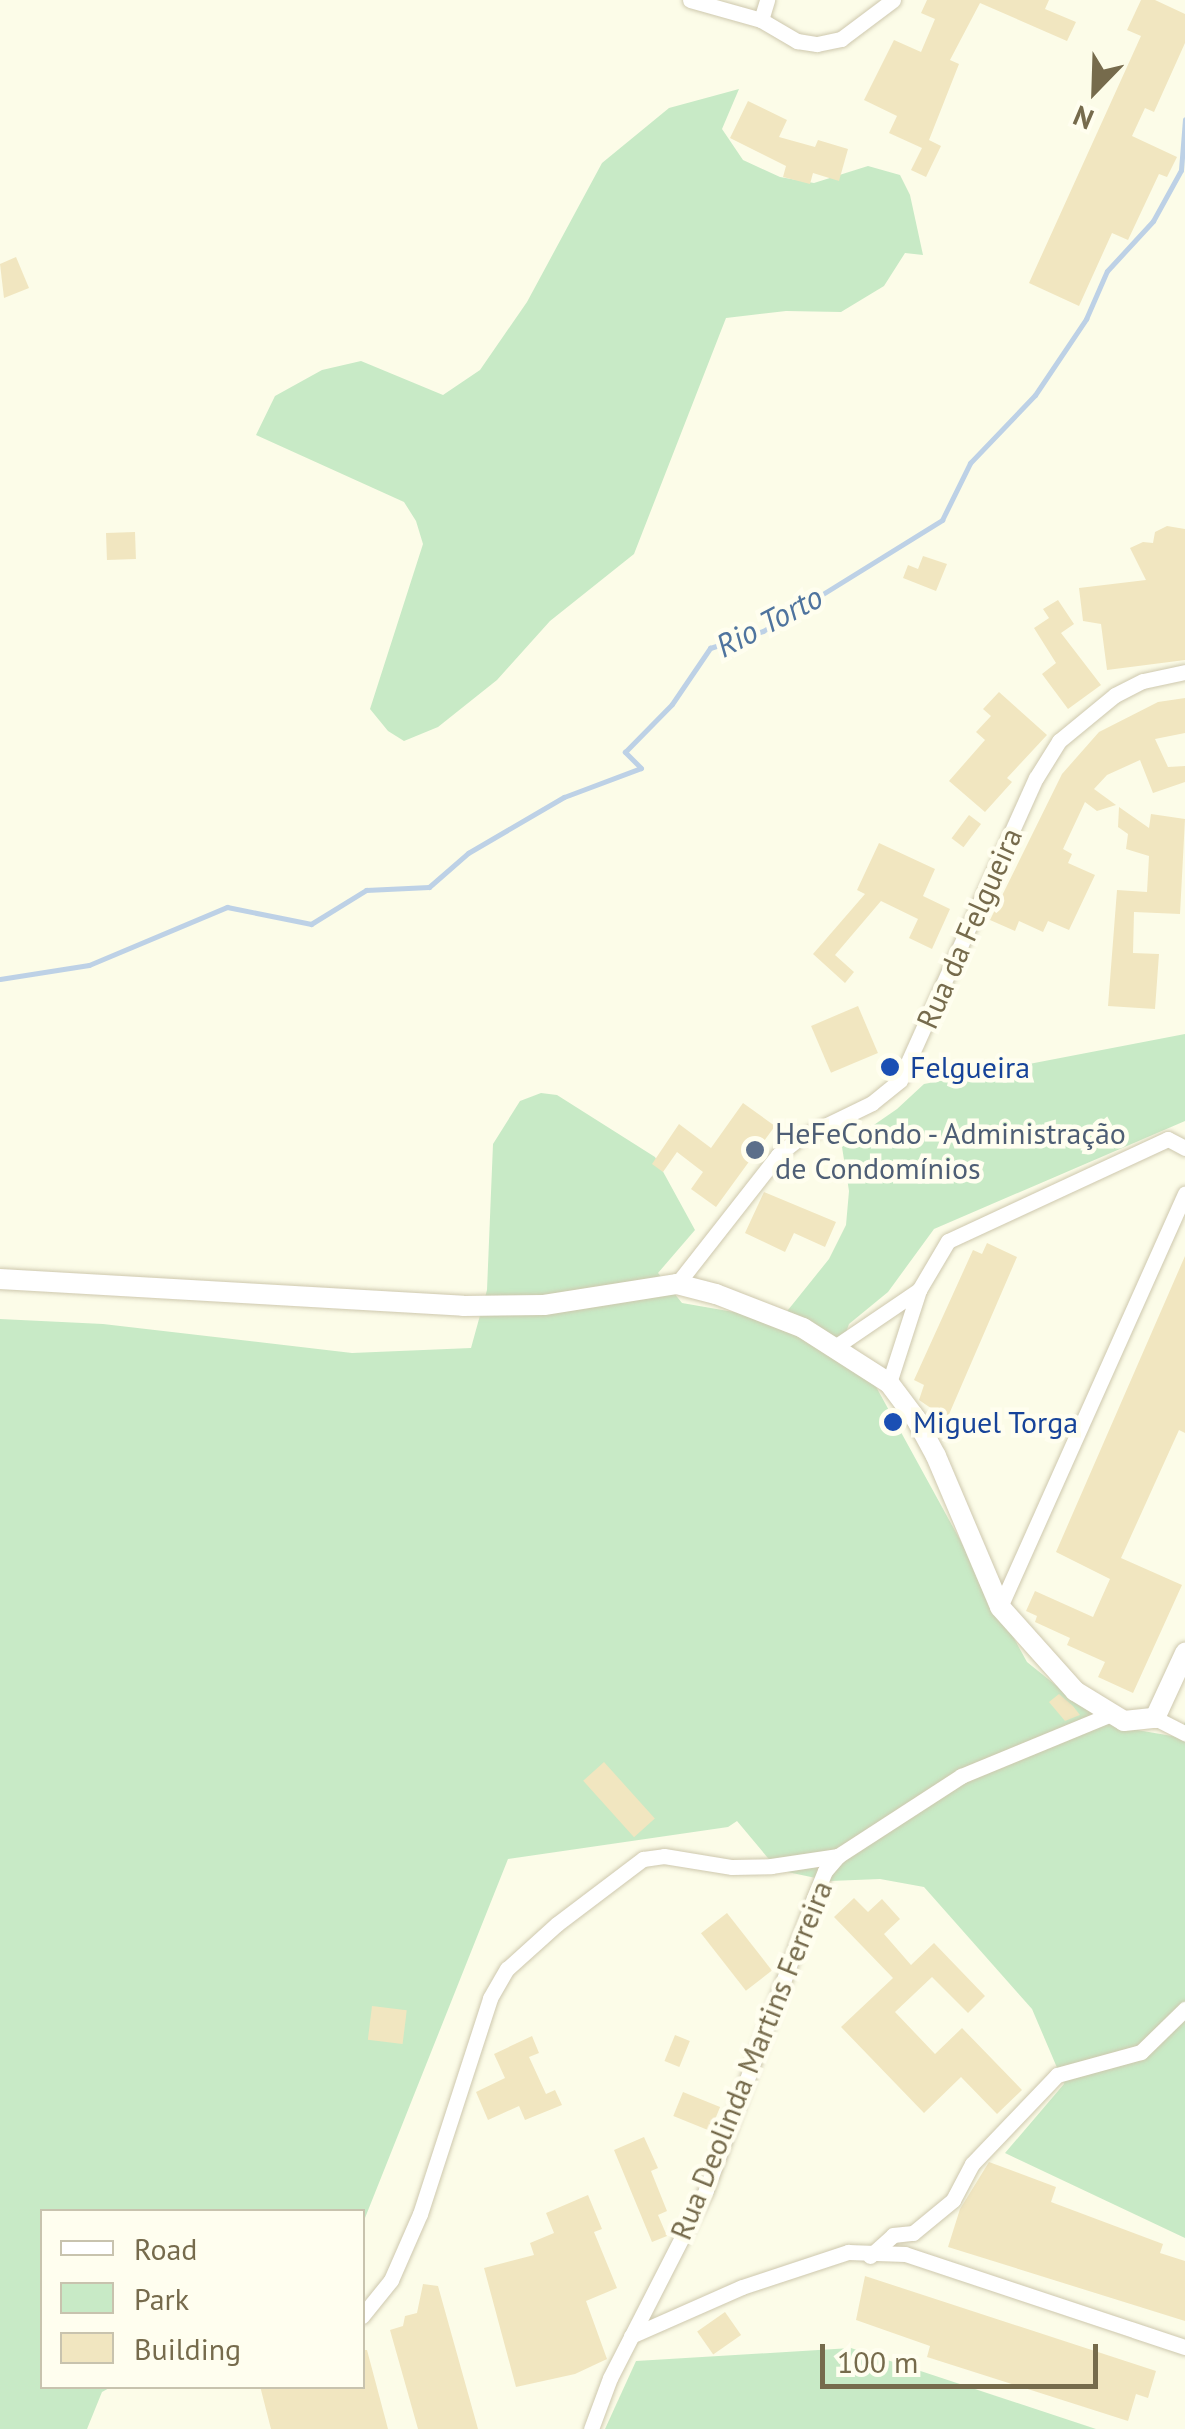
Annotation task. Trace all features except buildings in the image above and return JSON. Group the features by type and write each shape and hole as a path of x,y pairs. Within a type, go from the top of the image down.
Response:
{"street":[{"path":"690,0 762,20 798,41 817,44 841,39 893,0"},
{"path":"762,20 766,0"},
{"name":"Rua da Felgueira","path":"677,1284 778,1155 798,1139 872,1102 900,1080 1036,778 1059,741 1114,695 1143,681 1185,672"},
{"path":"889,1384 919,1290 948,1241 1185,1130"},
{"path":"1168,1139 1185,1148"},
{"path":"1000,1607 1185,1194"},
{"path":"0,1279 464,1306 544,1304 677,1284 762,1310 835,1347 889,1384 916,1418 936,1456 1000,1607 1047,1663 1109,1716 1124,1721 1154,1718 1185,1733"},
{"path":"835,1347 919,1290"},
{"path":"1154,1718 1185,1653"},
{"path":"365,2312 391,2280 420,2214 490,1998 507,1970 557,1924 644,1859 664,1856 732,1866 771,1866 838,1856 961,1776 1109,1716"},
{"name":"Rua Deolinda Martins Ferreira","path":"592,2429 631,2336 706,2190 814,1898 838,1856"},
{"path":"870,2256 892,2235 913,2233 953,2200 984,2151 1057,2075 1141,2052 1185,2009"},
{"path":"631,2336 742,2287 848,2252 870,2256 905,2254 1185,2347"}],"green space":[{"path":"739,89 722,129 743,160 780,177 814,183 868,166 900,175 910,195 923,255 905,253 884,286 841,312 786,311 726,318 634,554 550,621 497,680 438,727 404,741 388,731 370,709 423,544 416,521 404,502 256,435 275,396 322,370 361,361 443,395 480,370 527,302 602,163 669,108"},
{"path":"1185,1034 1185,1121 934,1229 888,1292 849,1324 837,1358 874,1383 1027,1662 1084,1708 1137,1730 1178,1737 1185,1722 1185,2238 1005,2153 1064,2084 1032,2009 924,1887 880,1879 830,1881 778,1870 737,1821 728,1827 508,1859 365,2218 365,2209 40,2209 40,2389 107,2389 102,2392 87,2429 0,2429 0,1319 103,1324 352,1353 471,1348 487,1290 493,1144 520,1101 541,1093 557,1095 655,1157 695,1230 658,1273 682,1303 780,1320 829,1259 846,1225 849,1191 842,1147 897,1109 924,1084"},
{"path":"851,2348 1096,2429 605,2429 636,2361"}],"waterway":[{"name":"Rio Torto","path":"0,979 89,965 227,907 311,924 366,890 429,887 468,853 564,797 641,768 625,752 672,704 710,648 763,631 942,520 970,463 1035,395 1086,319 1107,271 1153,221 1181,170 1185,119"}],"place":[{"name":"Felgueira","path":"890,1067"},
{"name":"HeFeCondo - Administração de Condomínios","path":"755,1150"},
{"name":"Miguel Torga","path":"893,1422"}]}
